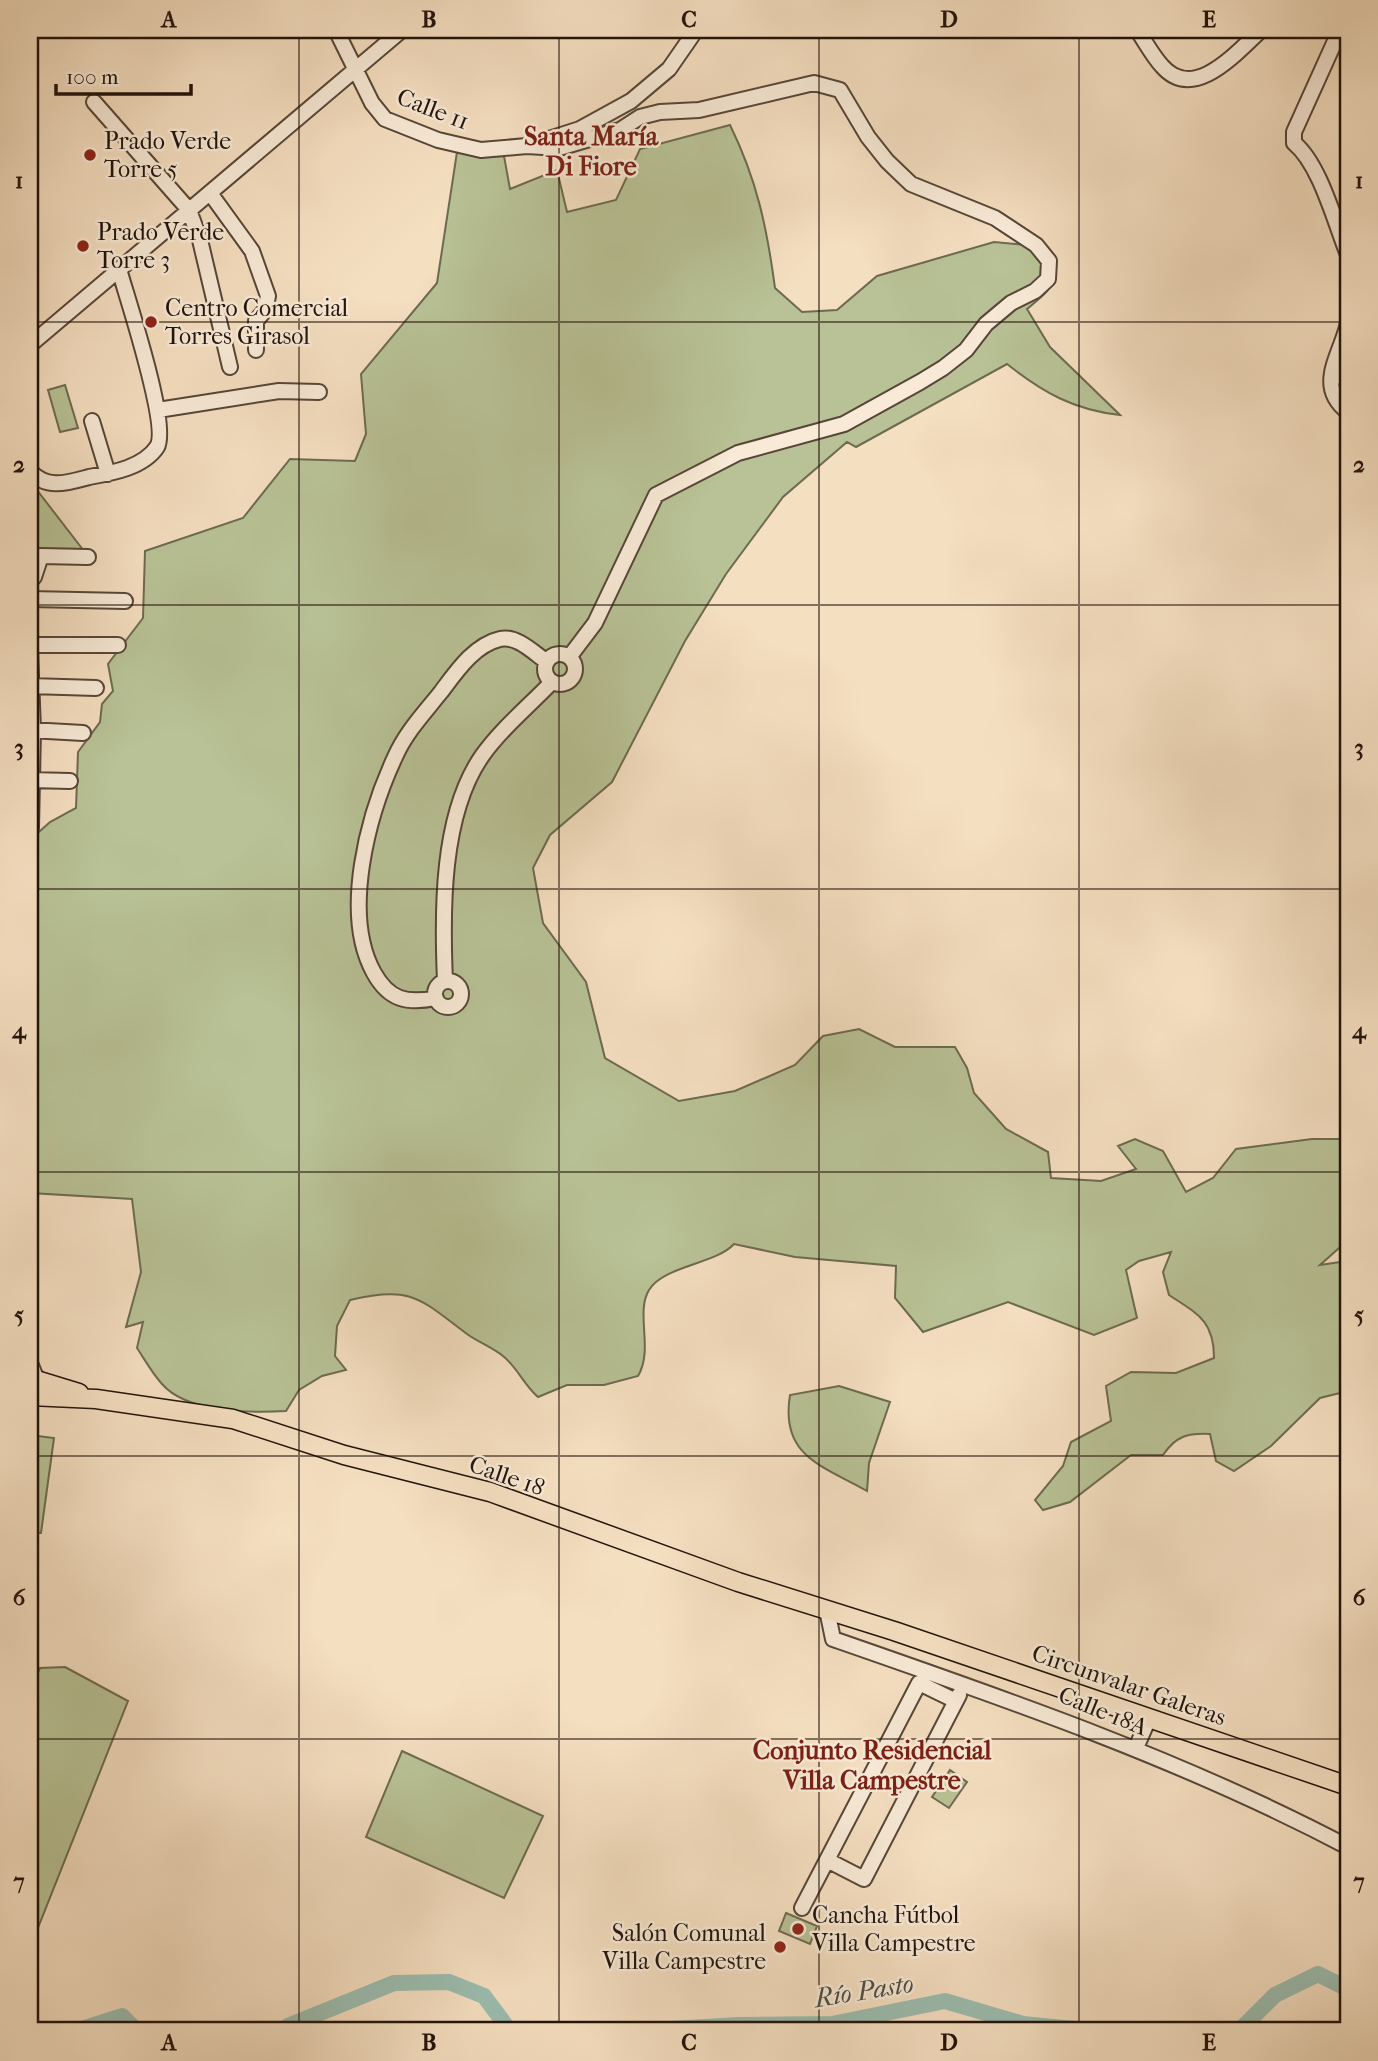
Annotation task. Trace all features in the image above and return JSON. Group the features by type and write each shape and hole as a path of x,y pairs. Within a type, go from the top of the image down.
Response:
{"main road":[{"name":"Calle 18","path":"34,1388 233,1419 344,1455 490,1492 565,1522 894,1631"},
{"name":"Circunvalar Galeras","path":"894,1631 1348,1786"}],"street":[{"name":"Calle 11","path":"336,30 372,103 385,119 438,140 481,150 527,146"},
{"path":"30,345 402,30"},
{"path":"527,146 580,129 631,101 668,69 696,30"},
{"path":"1137,30 1163,67 1190,79 1210,74 1261,30"},
{"path":"1339,30 1294,132 1294,143 1303,150 1313,167 1348,255"},
{"path":"527,146 553,150 620,130 640,117 660,112 699,110 814,83 827,85 840,90 868,137 887,161 911,184 995,218 1035,245 1049,261 1048,279 986,324 966,350 943,368 844,424 738,453 656,495 594,623 570,656"},
{"path":"94,102 189,210 200,240 230,367"},
{"path":"209,193 252,251 268,296 265,310 256,321 256,350"},
{"path":"30,471 37,480 53,485 108,474 132,466 156,447 161,435 158,410 119,269"},
{"path":"68,312 74,328"},
{"path":"1348,323 1332,365 1331,388 1348,412"},
{"path":"1331,388 1348,353"},
{"path":"158,410 174,405 279,391 319,392"},
{"path":"92,421 108,474"},
{"path":"30,581 41,556 88,557"},
{"path":"30,600 125,601"},
{"path":"436,998 418,1002 397,999 381,986 360,940 363,857 385,781 395,755 423,713 475,652 500,639 516,640 547,662"},
{"path":"31,828 30,647 118,645"},
{"path":"560,653 570,656 576,668 573,677 561,684 552,682 545,673 547,662 560,653"},
{"path":"445,981 454,982 460,988 460,1001 454,1006 445,1007 436,998 436,989 445,981 447,890 453,829 462,791 483,755 552,682"},
{"path":"30,686 96,688"},
{"path":"31,730 83,733"},
{"path":"30,780 70,780"},
{"path":"30,1363 34,1388"},
{"name":"Calle 18A","path":"827,1610 833,1639 995,1694 1136,1748 1348,1847"},
{"path":"852,1646 861,1621"},
{"path":"995,1694 1003,1668"},
{"path":"802,1908 919,1682 956,1701"},
{"path":"827,1860 864,1879 964,1684"},
{"path":"1136,1748 1149,1718"}],"green space":[{"path":"730,125 760,205 775,288 802,312 837,310 877,276 994,242 1047,247 1055,267 1053,282 1027,309 1050,347 1120,415 1088,409 1060,398 1034,384 1007,364 856,447 847,442 783,497 726,574 685,641 612,782 550,835 533,868 543,923 586,982 605,1058 679,1101 735,1091 795,1065 823,1036 859,1029 895,1047 955,1047 967,1068 974,1093 1006,1129 1048,1152 1051,1178 1101,1181 1136,1169 1118,1146 1135,1139 1163,1151 1186,1192 1213,1178 1236,1149 1312,1139 1348,1139 1348,1240 1320,1265 1340,1262 1348,1256 1348,1391 1320,1398 1271,1446 1234,1471 1216,1461 1210,1434 1195,1434 1178,1440 1163,1455 1131,1455 1070,1502 1043,1510 1035,1500 1063,1466 1071,1442 1111,1421 1106,1386 1131,1372 1176,1373 1214,1358 1211,1335 1202,1320 1169,1295 1163,1272 1171,1252 1139,1261 1126,1270 1137,1318 1094,1335 1008,1302 923,1332 895,1298 896,1266 795,1257 734,1244 726,1251 677,1270 656,1282 649,1290 644,1309 644,1354 638,1376 604,1385 567,1385 538,1397 503,1356 471,1337 426,1304 402,1295 371,1296 350,1300 337,1326 335,1356 346,1370 322,1376 299,1390 286,1411 255,1412 203,1406 173,1394 158,1380 137,1348 143,1322 126,1327 141,1272 132,1199 30,1193 30,840 50,822 76,808 78,752 100,722 102,704 113,691 108,664 143,618 145,551 243,518 290,459 355,461 366,434 361,374 437,283 457,152 478,157 504,156 510,189 557,170 567,212 616,200 640,149"},
{"path":"65,385 78,428 60,432 48,390"},
{"path":"30,481 87,555 33,555 33,541 30,540"},
{"path":"839,1386 890,1402 869,1463 867,1491 808,1456 791,1432 790,1395"},
{"path":"30,1435 54,1438 41,1533 30,1532"},
{"path":"65,1667 128,1701 30,1948 30,1689 40,1668"},
{"path":"402,1751 543,1816 504,1898 366,1837"},
{"path":"950,1770 967,1782 949,1808 932,1797"},
{"name":"Cancha Fútbol Villa Campestre","path":"786,1913 817,1926 810,1944 779,1931"}],"waterway":[{"name":"Río Pasto","path":"1239,2031 1275,1995 1318,1974 1348,1989"},
{"name":"Río Pasto","path":"285,2031 288,2026 394,1983 449,1982 484,1996 510,2031"},
{"name":"Río Pasto","path":"638,2031 738,2025 832,2024 945,2001 1023,2024 1095,2031"},
{"name":"Río Pasto","path":"75,2031 122,2016 137,2031"}],"place":[{"name":"Prado Verde Torre 5","path":"90,155"},
{"name":"Prado Verde Torre 3","path":"83,246"},
{"name":"Centro Comercial Torres Girasol","path":"151,322"},
{"name":"Cancha Fútbol Villa Campestre","path":"798,1929"},
{"name":"Salón Comunal Villa Campestre","path":"780,1947"}],"district":[{"name":"Santa María Di Fiore","path":"591,151"},
{"name":"Conjunto Residencial Villa Campestre","path":"872,1765"}]}
